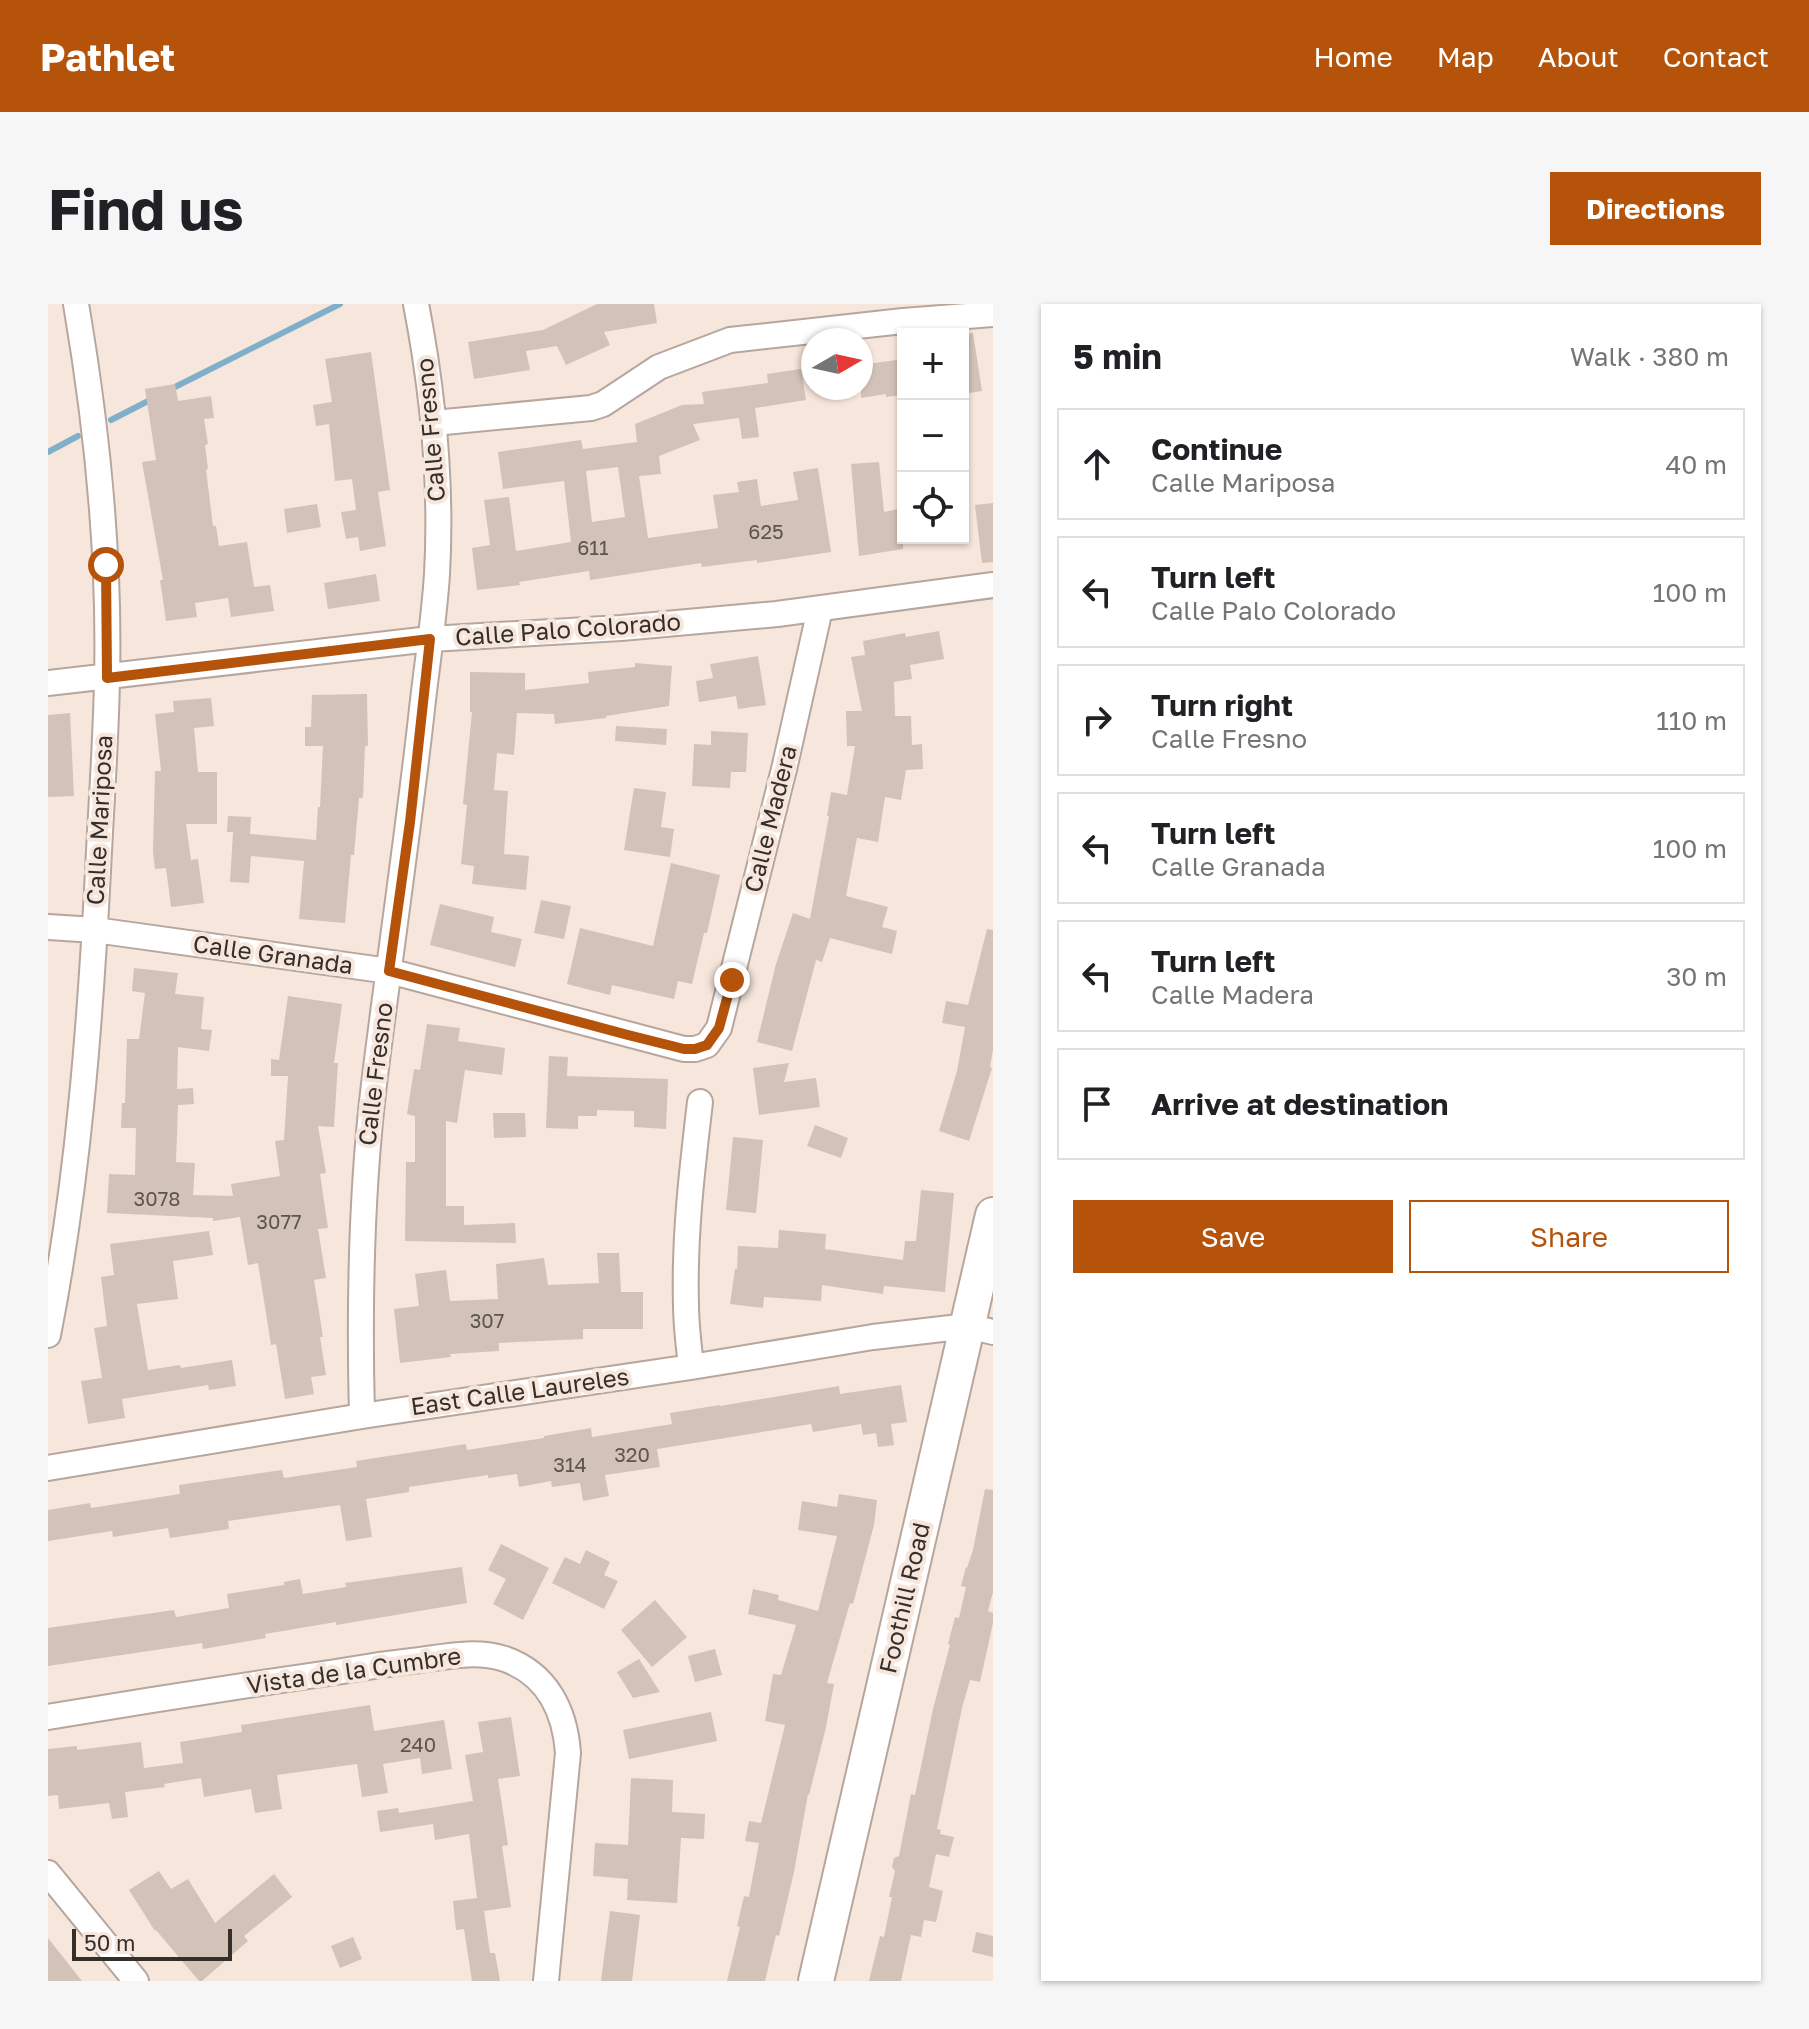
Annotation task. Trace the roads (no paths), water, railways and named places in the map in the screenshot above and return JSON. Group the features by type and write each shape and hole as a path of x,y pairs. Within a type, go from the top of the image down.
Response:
{"main road":[{"name":"Foothill Road","path":"816,1981 981,1329 993,1215"}],"street":[{"name":"Calle Mariposa","path":"48,1335 74,1177 85,1079 107,678 106,565 98,453 76,304"},
{"name":"Calle Fresno","path":"362,1416 361,1238 367,1145 410,822 437,573 438,498 434,423 416,304"},
{"path":"434,423 591,408 603,404 659,367 730,340 993,314"},
{"name":"Calle Palo Colorado","path":"48,683 430,639 621,628 820,609 993,585"},
{"name":"Calle Madera","path":"719,1028 785,765 820,609"},
{"name":"Calle Granada","path":"48,927 95,930 389,971 684,1049 707,1045 719,1028"},
{"path":"691,1367 686,1308 686,1246 700,1102"},
{"name":"East Calle Laureles","path":"48,1468 873,1337 981,1329"},
{"name":"Vista de la Cumbre","path":"48,1717 466,1654 496,1657 524,1669 540,1681 552,1697 562,1714 567,1734 568,1753 546,1981"},
{"path":"48,1873 136,1981"}],"waterway":[{"path":"171,389 340,304"},
{"path":"111,420 154,398"},
{"path":"48,452 78,436"}]}
